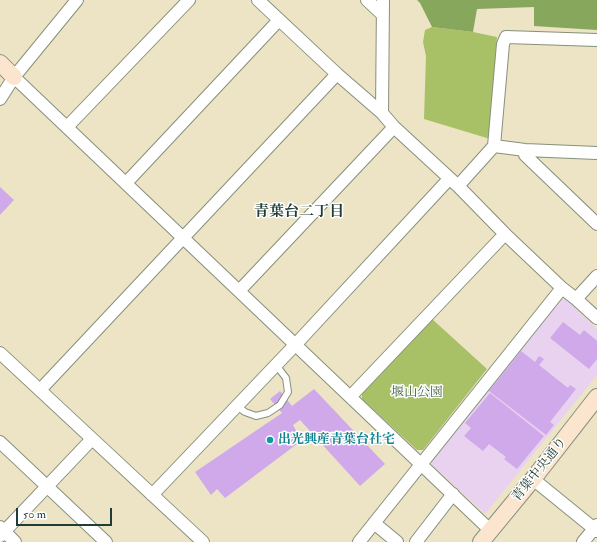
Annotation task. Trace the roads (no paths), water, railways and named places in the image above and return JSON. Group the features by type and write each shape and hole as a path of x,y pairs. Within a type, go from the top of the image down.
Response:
{"street":[{"path":"0,99 14,77 77,0"},
{"path":"67,127 189,0"},
{"path":"258,0 337,74 382,113 394,127 454,182 505,234 562,288 576,298 597,318"},
{"path":"367,0 383,15"},
{"path":"382,113 383,0"},
{"path":"126,183 279,20"},
{"path":"152,495 296,344 454,182 494,146 503,44 506,37 597,40"},
{"path":"0,63 453,494 486,536"},
{"path":"40,390 337,74"},
{"path":"239,291 394,127"},
{"path":"494,146 525,150 597,153"},
{"path":"525,150 526,155 597,224"},
{"path":"351,396 505,234"},
{"path":"576,298 597,276"},
{"path":"359,542 562,288"},
{"path":"0,353 203,542"},
{"name":"青葉中央通り","path":"486,536 597,397"},
{"path":"15,542 2,532 92,439"},
{"path":"0,442 106,542"},
{"path":"533,479 596,528 583,542"},
{"path":"416,542 453,494"},
{"path":"374,523 397,542"}],"lane":[{"path":"237,406 245,412 256,416 268,413 280,406 288,392 286,378 276,365"}],"place":[{"name":"出光興産青葉台社宅","path":"270,440"}],"district":[{"name":"青葉台二丁目","path":"299,213"}],"park label":[{"name":"堰山公園","path":"417,393"}]}
